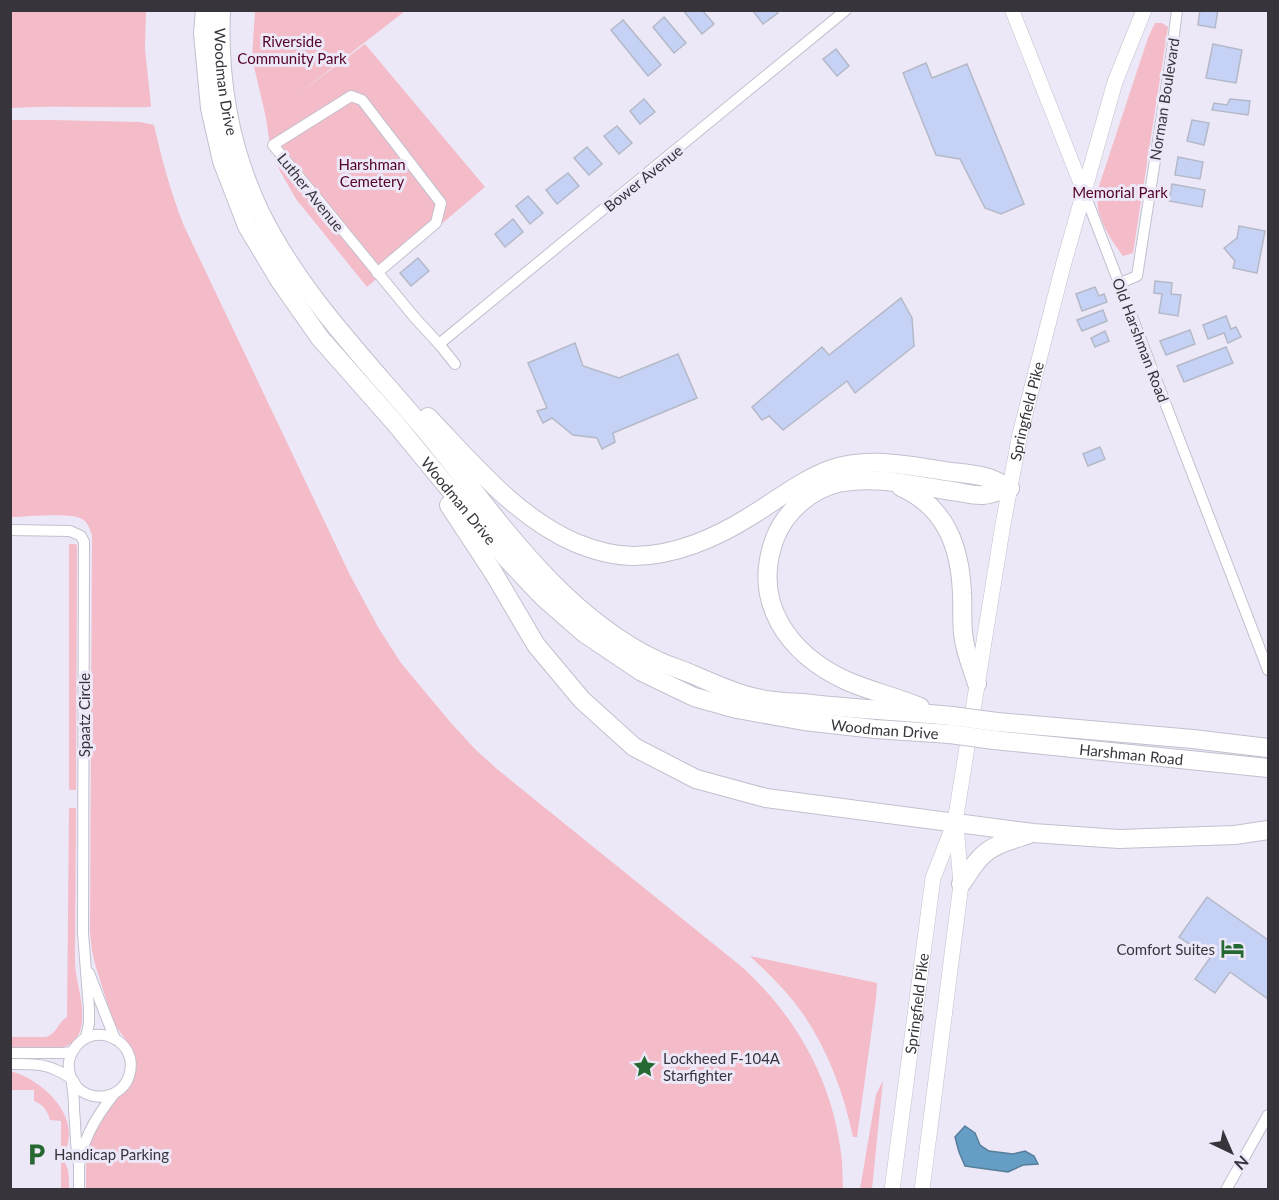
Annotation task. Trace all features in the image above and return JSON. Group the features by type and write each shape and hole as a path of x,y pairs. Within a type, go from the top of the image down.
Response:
{"main road":[{"name":"Woodman Drive","path":"205,10 203,33 210,108 222,161 247,226 280,281 320,338 395,423 507,559 544,598 584,633 642,672 694,697 737,709 804,721 946,721"},
{"name":"Woodman Drive","path":"221,10 220,31 224,88 234,140 243,171 277,242 321,309 538,568 579,608 633,648 725,688 758,699 946,721"},
{"name":"Springfield Pike","path":"892,1190 933,878 955,822 1020,434 1062,266 1115,81 1144,10"},
{"path":"321,309 499,489 529,515 577,543 604,552 633,556 663,553 689,545 748,518 816,476 832,469 868,462 986,477 1010,488"},
{"path":"395,423 493,572 536,645 582,700 634,747 696,779 766,798 1033,833 1119,839 1235,834 1269,830"},
{"path":"995,731 946,721 906,702 846,680 822,666 804,653 777,620 769,597 767,574 770,552 777,532 788,516 819,490 835,484 858,479 983,495 1010,488"},
{"path":"879,481 908,490 923,500 947,528 958,561 964,640 977,684"},
{"name":"Harshman Road","path":"995,731 1193,739 1269,748"},
{"name":"Harshman Road","path":"995,731 1269,768"},
{"name":"Springfield Pike","path":"922,1190 961,884 955,822"},
{"path":"961,884 980,857 988,851 1004,842 1033,833"}],"street":[{"name":"Bower Avenue","path":"439,344 846,10"},
{"name":"Old Harshman Road","path":"1012,10 1269,670"},
{"name":"Norman Boulevard","path":"1120,283 1137,276 1177,10"},
{"name":"Luther Avenue","path":"377,273 436,223 441,203 362,100 351,96 273,145 377,273 414,318 455,364"},
{"name":"Spaatz Circle","path":"10,530 70,531 76,532 84,542 83,933 86,968"},
{"path":"86,968 89,1023 86,1038"},
{"path":"86,968 115,1039"},
{"path":"79,1190 80,1165 90,1132 105,1106 128,1081 131,1071 131,1062 123,1044 101,1035 86,1038 78,1044 69,1060 72,1079 77,1087 94,1097 114,1094"},
{"path":"10,1053 72,1052"},
{"path":"10,1064 39,1065 54,1069 72,1079"},
{"path":"72,1079 75,1150 80,1165"},
{"path":"1226,1190 1269,1115"}],"green space":[{"path":"11,10 146,11 145,49 151,106 11,108"},
{"name":"Harshman Cemetery","path":"255,11 405,11 297,95 365,44 485,187 367,287 296,199 280,171 270,145 252,58"},
{"name":"Memorial Park","path":"1155,23 1162,23 1168,27 1133,253 1123,256 1108,234 1100,215 1098,189"},
{"path":"10,120 140,122 154,125 167,176 184,226 350,575 378,627 401,663 476,750 742,967 779,1006 808,1051 829,1100 841,1153 843,1189 86,1189 87,1159 92,1138 107,1109 132,1083 136,1061 131,1048 113,1021 95,964 90,932 92,535 86,522 76,517 58,515 11,517"},
{"path":"69,544 77,546 76,790 69,789"},
{"path":"70,808 76,808 75,962 82,1005 81,1027 71,1044 60,1048 11,1048 11,1037 46,1037 53,1033 67,1017"},
{"path":"750,956 877,983 857,1137 853,1137 834,1073 812,1028 785,991"},
{"path":"10,1071 40,1086 57,1102 63,1112 69,1133 65,1162 69,1189 61,1189 61,1121 50,1120 44,1108 34,1101 34,1090 11,1090"},
{"path":"883,1080 872,1189 860,1189 876,1095"}],"water":[{"path":"965,1126 975,1133 980,1145 989,1151 1013,1154 1025,1151 1034,1156 1038,1164 1023,1165 1008,1172 965,1166 955,1137"}],"building":[{"path":"683,10 702,10 714,24 702,34"},
{"path":"754,10 776,10 778,13 763,24"},
{"path":"1200,10 1218,10 1215,28 1198,25"},
{"path":"664,17 686,43 674,53 653,27"},
{"path":"623,20 661,65 648,76 611,30"},
{"path":"1213,44 1242,50 1236,83 1206,78"},
{"path":"836,49 849,66 837,76 823,59"},
{"path":"926,63 932,78 967,64 1024,204 1001,214 985,208 960,159 936,155 903,73"},
{"path":"644,99 655,112 640,124 630,111"},
{"path":"1230,99 1250,101 1248,115 1212,110 1214,103 1227,105"},
{"path":"1192,120 1209,123 1204,145 1187,141"},
{"path":"617,126 632,143 619,154 604,136"},
{"path":"587,147 602,164 589,175 574,158"},
{"path":"1178,157 1203,162 1200,179 1175,175"},
{"path":"568,173 579,186 557,204 546,190"},
{"path":"1172,184 1205,190 1202,207 1169,201"},
{"path":"528,196 543,213 530,224 516,206"},
{"path":"513,219 523,232 505,247 495,234"},
{"path":"1239,226 1265,231 1257,273 1233,268 1235,261 1224,248 1237,238"},
{"path":"418,258 429,271 411,286 400,273"},
{"path":"1155,281 1172,283 1171,294 1181,295 1178,316 1159,313 1162,294 1154,293"},
{"path":"1095,287 1099,296 1104,294 1107,302 1082,311 1076,294"},
{"path":"901,298 912,318 914,346 855,393 847,381 783,430 769,416 762,420 752,407 822,347 829,355"},
{"path":"1103,310 1107,321 1082,331 1077,320"},
{"path":"1226,316 1231,329 1236,327 1241,337 1228,343 1224,333 1208,339 1203,325"},
{"path":"1190,330 1195,344 1166,355 1160,341"},
{"path":"1105,331 1109,341 1095,347 1091,338"},
{"path":"575,343 583,366 619,378 678,354 697,398 613,433 615,442 602,449 597,438 573,435 552,418 543,423 537,411 547,408 528,363"},
{"path":"1226,347 1233,363 1184,382 1177,366"},
{"path":"1100,447 1105,459 1088,466 1083,454"},
{"name":"Comfort Suites","path":"1207,897 1268,940 1268,999 1230,972 1215,993 1195,979 1210,958 1179,937"}],"place":[{"name":"Comfort Suites","path":"1233,949"},
{"name":"Lockheed F-104A Starfighter","path":"645,1067"},
{"name":"Handicap Parking","path":"36,1154"}],"park label":[{"name":"Riverside Community Park","path":"292,50"}]}
